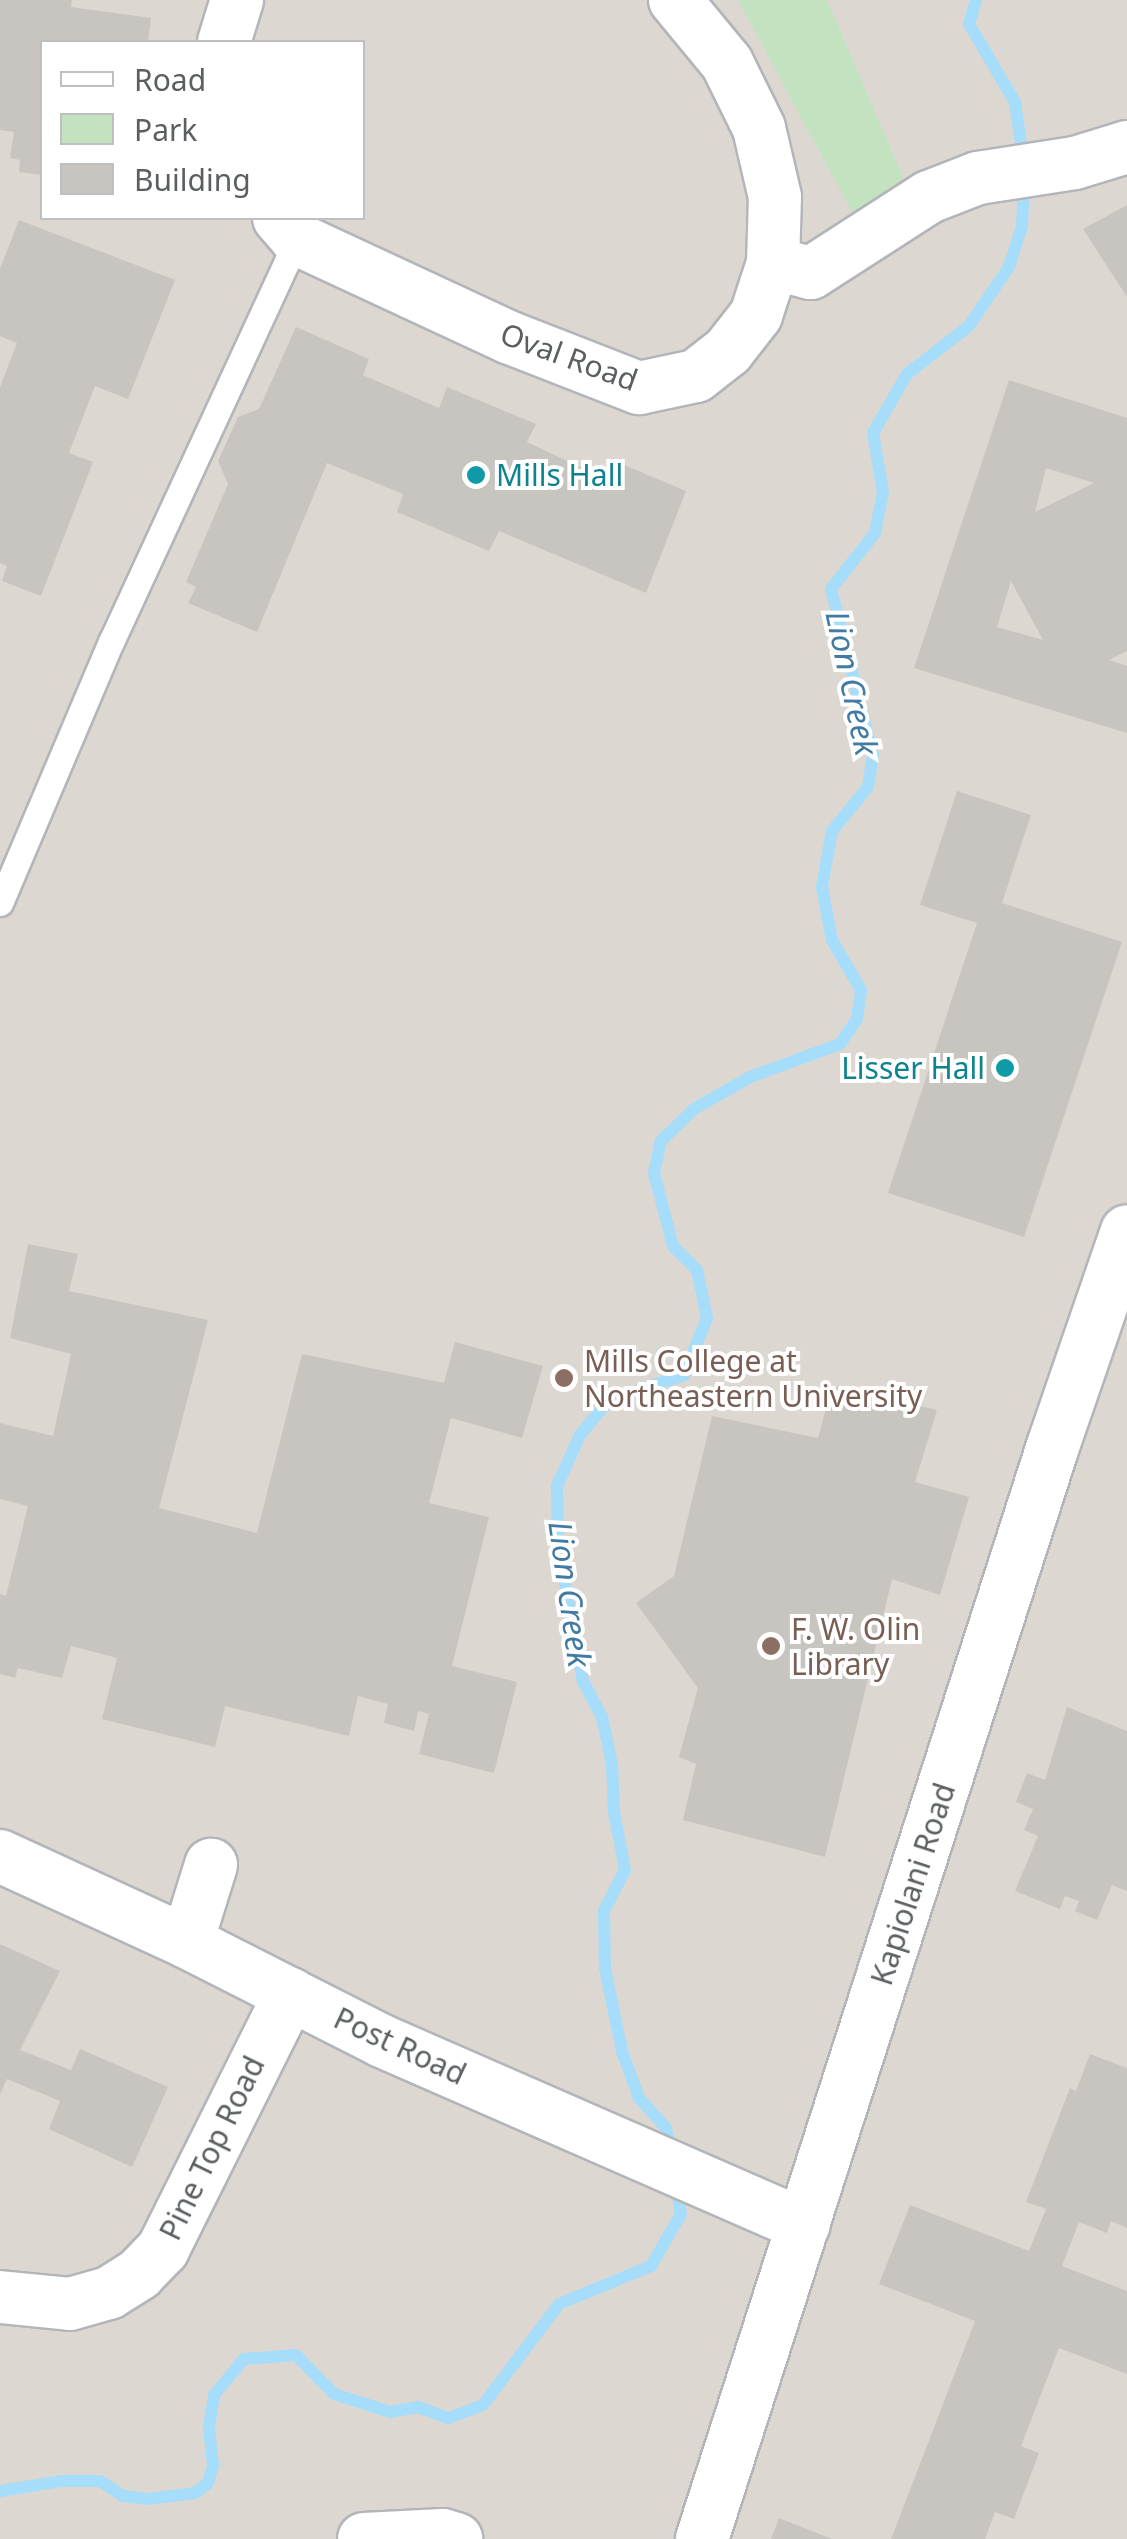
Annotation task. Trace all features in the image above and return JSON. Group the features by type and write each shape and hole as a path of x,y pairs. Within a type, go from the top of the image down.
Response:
{"street":[{"path":"225,40 237,0"},
{"name":"Oval Road","path":"288,228 508,337 638,388 696,376 728,351 756,315 773,263 775,197 758,128 726,63 675,0"},
{"path":"773,263 811,273 930,197 978,178 1075,162 1127,147"},
{"name":"Kapiolani Road","path":"702,2539 804,2226 1108,1350 1127,1230"},
{"name":"Post Road","path":"0,1856 187,1942 382,2041 804,2226"},
{"path":"187,1942 210,1865"},
{"name":"Pine Top Road","path":"0,2298 70,2304 109,2293 138,2274 162,2249 290,1994"},
{"path":"364,2539 443,2535 456,2539"}],"lane":[{"path":"0,903 288,228"}],"shaded area":[{"name":"Mills College at Northeastern University","path":"0,0 1127,0 1127,2539 0,2539"}],"green space":[{"path":"738,0 827,0 905,182 854,216"}],"building":[{"path":"0,0 72,0 71,7 151,18 148,40 40,40 40,175 19,172 20,160 10,158 14,132 0,130"},
{"path":"1127,205 1127,297 1083,229"},
{"path":"19,220 175,280 128,399 95,386 69,453 93,462 41,596 2,581 7,566 0,563 0,387 17,343 0,336 0,269"},
{"name":"Mills Hall","path":"296,327 369,359 363,375 439,408 447,387 536,424 527,442 608,480 615,461 686,491 646,593 499,531 489,551 397,512 403,494 327,463 257,632 188,603 196,587 186,582 228,484 218,461 238,417 259,409"},
{"path":"1009,380 1127,418 1127,651 1109,660 1127,666 1127,733 914,668","holes":["1046,468 1094,483 1035,512","1011,581 1043,640 997,627"]},
{"name":"Lisser Hall","path":"957,791 1031,815 1002,903 1122,942 1024,1237 888,1193 977,923 920,905"},
{"path":"28,1244 78,1254 69,1291 208,1320 159,1508 257,1533 302,1354 444,1383 455,1342 543,1366 522,1438 451,1418 429,1503 489,1517 452,1666 517,1682 494,1773 419,1754 429,1714 418,1711 414,1731 384,1723 388,1704 358,1696 349,1736 225,1706 215,1747 102,1719 117,1658 71,1646 62,1678 18,1668 15,1678 0,1674 0,1594 6,1596 28,1506 0,1499 0,1423 53,1436 71,1354 10,1338"},
{"name":"F. W. Olin Library","path":"832,1386 937,1410 915,1482 969,1497 940,1595 892,1579 825,1857 683,1820 696,1764 679,1757 698,1688 636,1603 674,1576 712,1416 818,1438"},
{"path":"1067,1707 1127,1731 1127,1891 1112,1885 1097,1920 1075,1911 1079,1901 1065,1896 1060,1909 1015,1891 1038,1836 1024,1830 1033,1809 1016,1802 1027,1773 1045,1780"},
{"path":"0,1944 60,1971 20,2050 71,2070 80,2049 168,2087 132,2167 49,2129 60,2101 7,2079 0,2094"},
{"path":"1090,2054 1127,2068 1127,2228 1111,2221 1107,2233 1079,2222 1062,2266 1127,2291 1127,2374 1059,2348 1021,2446 1039,2453 1014,2519 995,2512 985,2539 891,2539 975,2321 879,2284 910,2205 1029,2251 1046,2209 1026,2202 1070,2088 1076,2091"},
{"path":"779,2518 832,2539 771,2539"}],"waterway":[{"name":"Lion Creek","path":"976,0 969,24 1015,102 1023,158"},
{"name":"Lion Creek","path":"670,2150 666,2128 639,2098 622,2051 605,1968 604,1911 625,1870 614,1812 612,1764 602,1717 583,1682 558,1546 557,1486 580,1435 609,1400 684,1375 707,1318 697,1270 673,1246 654,1173 661,1141 694,1109 750,1077 840,1044 857,1019 861,990 832,940 822,887 832,831 868,787 873,755 831,589 875,533 883,492 873,433 907,374 969,326 1009,267 1022,226 1024,183"},
{"name":"Lion Creek","path":"0,2491 62,2481 100,2481 123,2496 148,2499 195,2493 208,2483 213,2465 209,2427 214,2395 244,2359 296,2355 334,2394 390,2412 418,2407 449,2418 483,2405 559,2304 651,2266 681,2214 676,2185"}],"place":[{"name":"Mills Hall","path":"476,475"},
{"name":"Lisser Hall","path":"1005,1068"},
{"name":"Mills College at Northeastern University","path":"564,1378"},
{"name":"F. W. Olin Library","path":"771,1646"}]}
